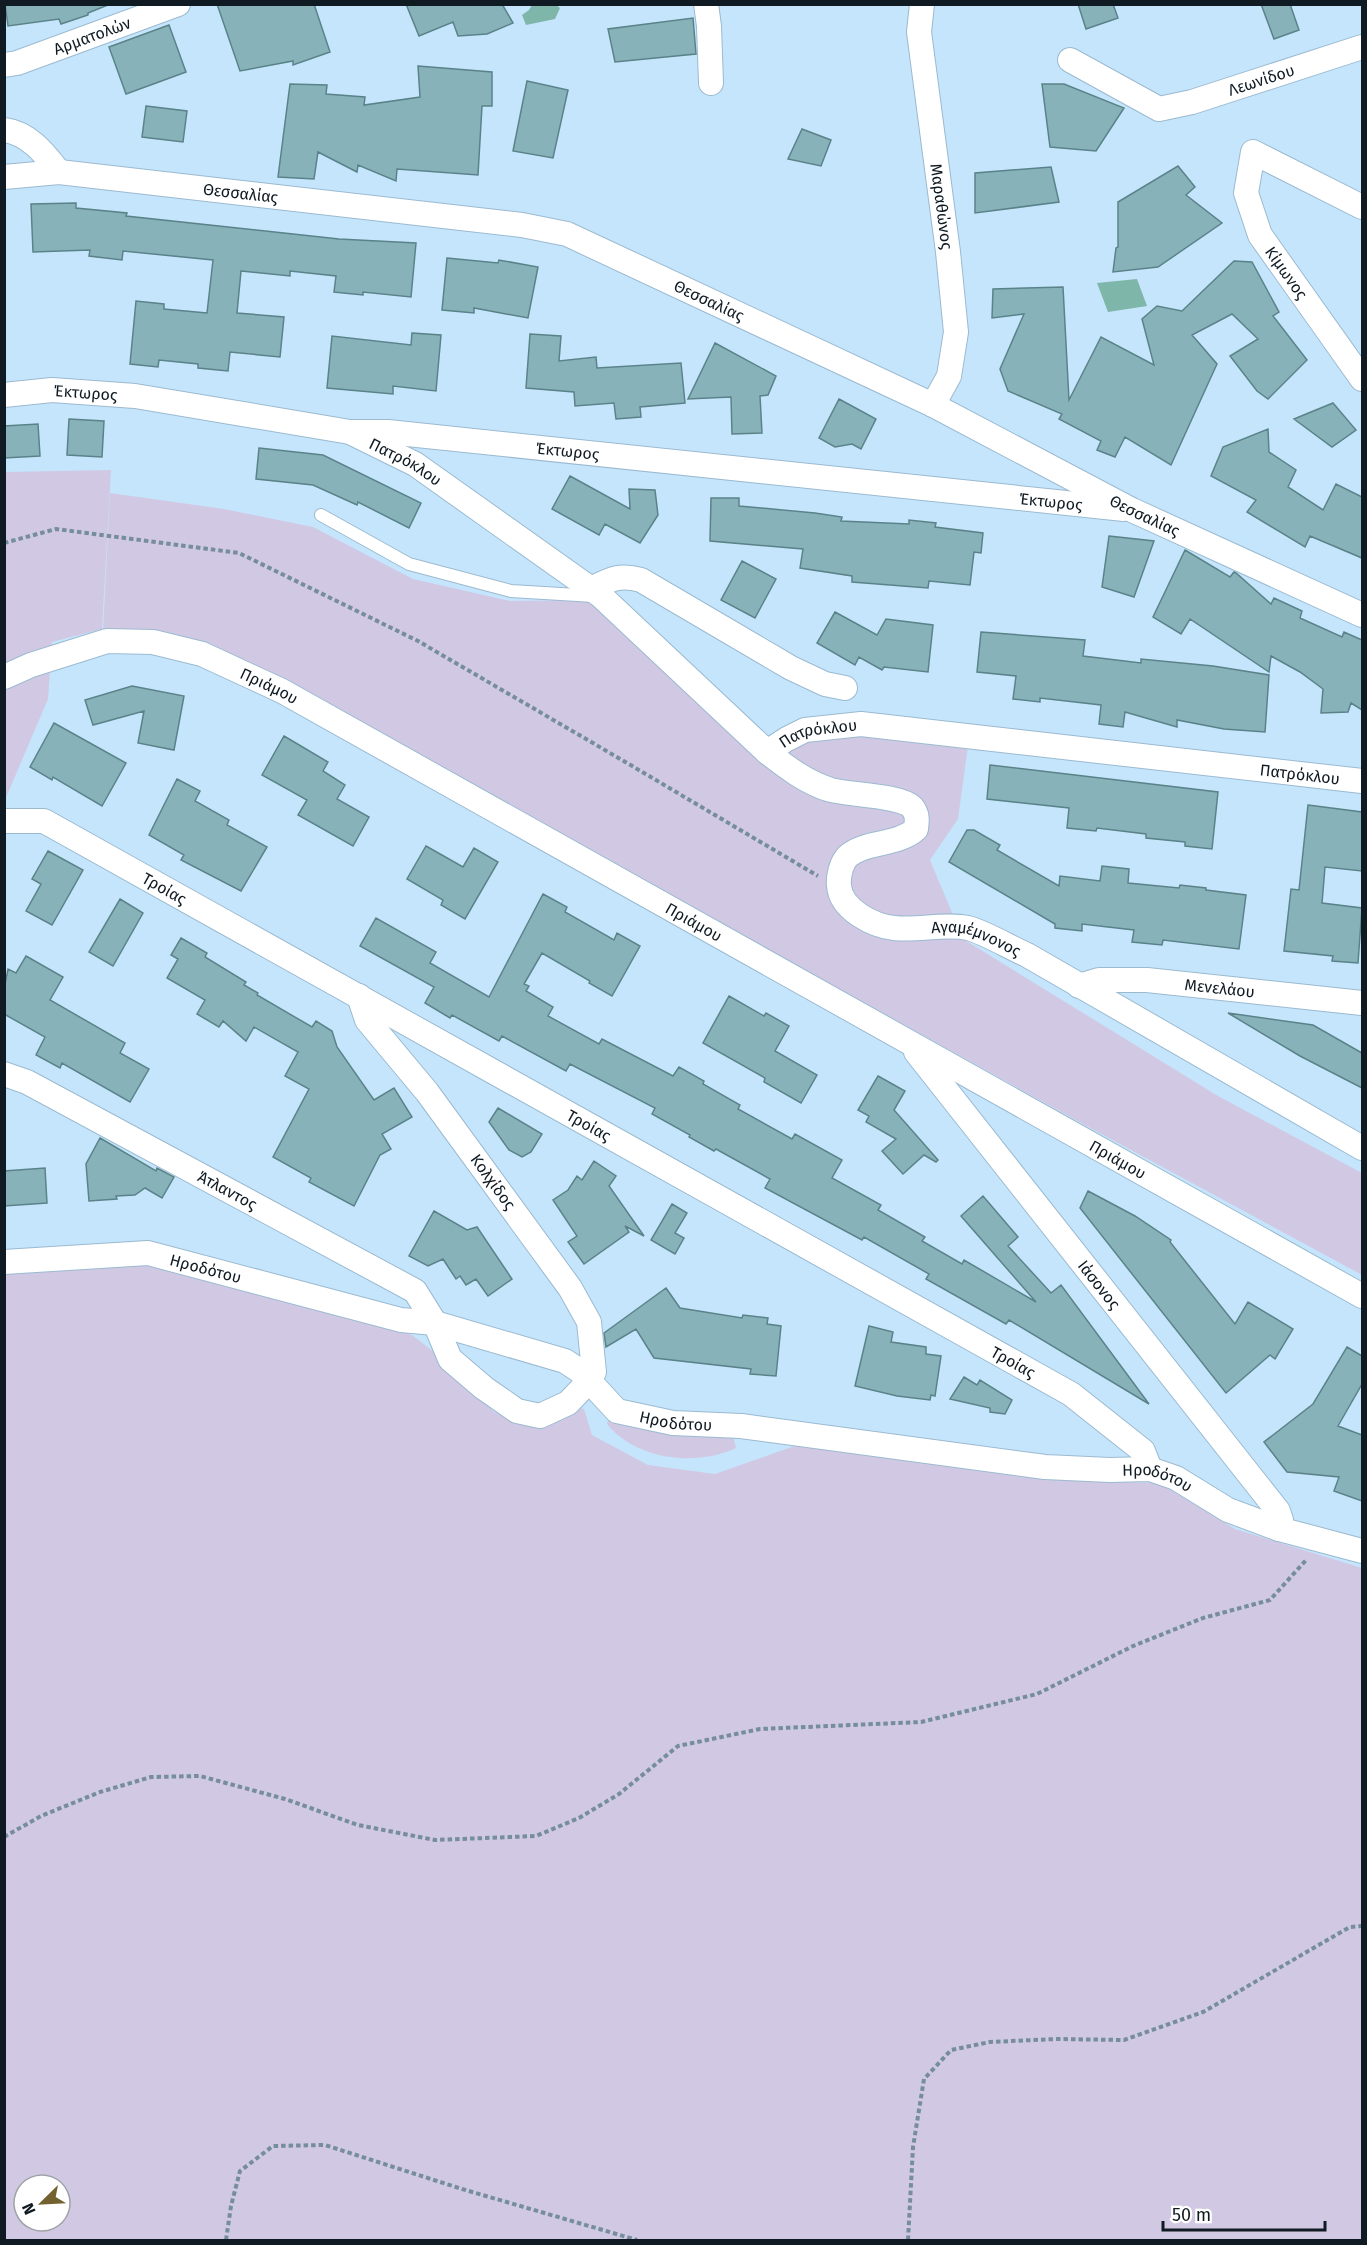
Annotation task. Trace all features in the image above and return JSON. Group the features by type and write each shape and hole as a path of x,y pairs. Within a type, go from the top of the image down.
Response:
{"street":[{"name":"Αρματολών","path":"4,65 17,63 178,4"},
{"path":"706,4 711,83"},
{"name":"Μαραθώνος","path":"922,4 919,32 921,56 948,252 956,332 949,376 933,405"},
{"name":"Λεωνίδου","path":"1070,60 1159,109 1192,102 1362,48"},
{"path":"4,130 14,131 41,149 59,172"},
{"name":"Κίμωνος","path":"1362,207 1253,152 1246,194 1260,235 1362,379"},
{"name":"Θεσσαλίας","path":"4,177 59,172 522,225 567,234 933,405 1132,510 1362,615"},
{"name":"Έκτωρος","path":"4,395 52,390 135,396 350,432 388,432 1132,510"},
{"name":"Πατρόκλου","path":"350,432 416,464 596,592 767,752 805,730 861,724 1362,781"},
{"path":"596,592 615,577 629,576 641,580 791,668 825,684 845,688"},
{"name":"Πριάμου","path":"4,678 31,665 107,641 153,642 202,654 282,691 1362,1296"},
{"path":"767,752 787,768 830,790 896,800 911,807 917,817 916,829 909,835 863,849 848,857 840,872 839,889"},
{"name":"Τροίας","path":"4,821 44,821 1071,1394 1143,1450 1150,1469"},
{"name":"Αγαμέμνονος","path":"839,889 849,908 870,920 894,928 968,928 1026,955 1362,1148"},
{"name":"Μενελάου","path":"1079,986 1099,980 1147,980 1362,1003"},
{"name":"Κολχίδος","path":"359,996 367,1020 426,1092 570,1288 589,1322 594,1372 589,1381"},
{"name":"Ιάσονος","path":"909,1044 1278,1512 1281,1520 1279,1529"},
{"name":"Άτλαντος","path":"4,1074 27,1082 415,1291 435,1323 450,1359 484,1388 517,1411 540,1416 568,1403 589,1381"},
{"name":"Ηροδότου","path":"4,1262 148,1253 400,1320 435,1323 565,1361 580,1371 617,1411 673,1422 741,1426 1045,1467 1150,1469 1176,1478 1228,1510 1279,1529 1362,1551"}],"lane":[{"path":"321,515 409,564 511,591 596,592"}],"path":[{"path":"4,543 56,529 239,553 418,641 839,889"},
{"path":"4,1837 41,1816 100,1792 151,1777 200,1776 285,1799 358,1825 435,1840 536,1836 579,1818 619,1794 678,1746 760,1729 921,1722 1037,1694 1133,1646 1203,1618 1270,1600 1310,1556 1317,1540"},
{"path":"908,2241 913,2147 924,2079 951,2050 990,2042 1056,2039 1124,2040 1203,2012 1350,1927 1362,1926"},
{"path":"226,2241 231,2206 240,2171 273,2146 325,2145 637,2241"}],"shaded area":[{"path":"532,5 556,5 560,8 555,19 526,25 522,15"},
{"path":"1137,279 1147,306 1108,312 1097,283"},
{"path":"111,470 102,629 52,642 48,699 5,800 5,472"},
{"path":"110,493 224,509 313,527 413,579 510,601 589,600 773,766 790,746 825,733 969,739 958,819 930,860 963,939 1218,1096 1362,1173 1362,1275 1081,1123 267,671 170,635 103,629"},
{"path":"156,1257 412,1335 443,1359 494,1412 518,1422 578,1408 584,1409 592,1435 648,1465 715,1474 803,1443 1082,1481 1159,1483 1235,1529 1362,1568 1362,2240 5,2240 5,1268"},
{"path":"608,1420 649,1430 732,1432 736,1448 703,1457 667,1457 634,1446 607,1424"}],"building":[{"path":"5,4 108,5 61,24 59,19 8,26"},
{"path":"217,4 314,4 330,52 293,65 293,61 240,71"},
{"path":"406,4 502,4 513,23 487,34 458,36 453,22 419,36"},
{"path":"1078,4 1113,4 1118,18 1086,29"},
{"path":"1261,4 1290,4 1299,30 1274,39"},
{"path":"693,18 696,54 615,62 608,29"},
{"path":"169,25 186,72 126,94 109,47"},
{"path":"418,66 492,72 492,106 482,106 478,175 397,169 396,181 358,165 357,172 318,152 314,179 278,177 290,84 327,85 326,94 365,97 364,105 420,97"},
{"path":"527,81 568,90 553,158 513,151"},
{"path":"1042,84 1064,84 1124,108 1096,151 1050,147"},
{"path":"146,106 187,111 183,142 142,137"},
{"path":"802,129 831,140 821,166 788,159"},
{"path":"1178,166 1195,187 1186,195 1222,223 1158,267 1113,272 1118,247 1118,202"},
{"path":"1051,167 1059,202 975,213 975,173"},
{"path":"76,203 76,208 127,213 126,216 339,239 416,243 411,297 363,292 363,295 334,292 336,276 290,271 290,276 241,271 237,313 284,317 280,357 230,352 228,371 198,368 198,364 159,360 158,367 130,364 136,301 164,304 164,309 207,313 213,260 123,251 122,260 89,256 90,250 33,252 31,204"},
{"path":"447,258 498,263 499,260 538,267 528,318 474,308 474,313 442,310"},
{"path":"1234,261 1252,262 1279,312 1273,316 1307,360 1268,399 1257,391 1230,356 1258,339 1232,314 1192,335 1217,364 1171,465 1125,437 1115,457 1097,450 1101,441 1059,419 1062,414 1008,391 1000,369 1024,314 992,318 993,289 1063,287 1069,400 1101,337 1154,365 1142,319 1157,306 1182,311"},
{"path":"412,333 441,335 436,391 393,386 393,394 327,388 332,336 411,345"},
{"path":"530,334 561,336 559,361 596,357 597,368 681,363 685,403 640,407 641,417 616,419 614,403 575,406 574,392 526,388"},
{"path":"715,343 776,376 768,395 760,396 762,433 732,434 731,397 688,399"},
{"path":"839,399 876,419 861,449 852,444 835,447 819,438"},
{"path":"1333,403 1356,430 1332,447 1294,419"},
{"path":"69,419 104,421 102,457 67,455"},
{"path":"38,424 40,456 4,458 4,426"},
{"path":"1268,429 1269,452 1296,470 1288,487 1323,510 1336,484 1362,497 1362,558 1310,536 1305,547 1247,512 1256,500 1211,476 1223,447"},
{"path":"259,448 323,455 421,503 409,528 358,502 357,505 313,485 256,479"},
{"path":"570,476 630,509 629,489 655,490 658,515 640,543 605,524 599,535 552,509"},
{"path":"711,498 739,498 739,506 815,513 842,517 841,521 909,524 909,520 936,523 935,527 983,533 981,553 974,552 970,585 929,581 928,588 852,582 852,576 800,568 803,549 710,541"},
{"path":"1109,536 1154,541 1134,597 1102,587"},
{"path":"1185,550 1230,577 1234,572 1236,573 1271,604 1274,598 1302,611 1300,618 1342,637 1344,632 1362,640 1362,710 1351,703 1348,712 1321,713 1323,689 1300,672 1271,656 1269,672 1190,619 1181,634 1153,617"},
{"path":"742,561 776,579 755,618 721,600"},
{"path":"835,612 877,635 886,619 933,625 928,672 884,667 882,670 859,657 855,665 817,643"},
{"path":"981,632 1085,640 1083,656 1141,663 1141,659 1213,666 1269,675 1265,732 1224,729 1177,720 1177,727 1125,712 1123,727 1099,724 1101,705 1040,698 1040,702 1013,699 1016,676 977,672"},
{"path":"132,686 184,696 174,750 138,743 144,711 93,725 85,700"},
{"path":"54,723 126,763 102,806 53,777 52,780 30,767"},
{"path":"284,736 328,762 323,771 345,785 337,799 369,817 353,846 298,815 307,800 262,775"},
{"path":"990,765 1218,792 1212,849 1185,846 1185,842 1146,838 1146,834 1097,828 1096,831 1067,828 1069,808 987,799"},
{"path":"177,779 200,791 195,801 229,820 227,825 267,847 241,891 181,860 184,855 149,835"},
{"path":"1308,805 1362,812 1362,871 1325,867 1322,903 1362,908 1358,963 1332,961 1333,956 1284,951 1291,889 1299,890"},
{"path":"967,830 974,830 1000,845 997,850 1059,886 1060,876 1100,881 1102,866 1129,869 1128,883 1179,888 1180,885 1246,895 1239,949 1163,940 1162,945 1132,942 1134,930 1082,924 1082,931 1055,928 1055,924 949,862"},
{"path":"426,846 463,867 474,848 498,862 465,919 441,905 443,900 407,879"},
{"path":"48,851 83,870 52,925 26,911 41,884 32,879"},
{"path":"543,894 567,907 565,912 614,940 617,933 640,946 612,996 542,953 524,984 529,986 526,991 553,1007 548,1016 599,1044 602,1039 673,1076 679,1067 740,1105 738,1109 792,1139 795,1134 842,1160 832,1178 881,1205 878,1210 925,1237 922,1241 962,1264 964,1260 1036,1302 961,1216 983,1196 1018,1237 1008,1246 1051,1293 1061,1285 1149,1404 1009,1320 1006,1324 926,1279 929,1274 864,1237 862,1240 765,1188 770,1179 689,1137 690,1135 652,1114 655,1108 570,1064 566,1071 502,1036 499,1041 452,1015 450,1018 425,1003 434,987 360,946 376,918 436,952 430,963 489,997"},
{"path":"120,899 143,913 113,966 89,952"},
{"path":"181,938 207,953 205,957 246,982 244,985 258,993 257,995 312,1027 316,1021 332,1031 337,1047 374,1100 394,1088 412,1117 382,1134 391,1149 380,1155 354,1206 309,1182 311,1178 273,1157 309,1089 285,1076 298,1052 254,1027 246,1041 223,1021 219,1027 197,1014 205,1000 167,978 178,959 171,955"},
{"path":"26,956 63,977 50,1000 125,1043 120,1053 149,1069 130,1102 62,1063 60,1068 36,1055 45,1037 4,1014 4,989 8,969 16,973"},
{"path":"729,996 764,1016 766,1013 789,1026 775,1051 817,1075 801,1103 764,1082 765,1078 703,1043"},
{"path":"1228,1013 1313,1025 1362,1053 1362,1088 1300,1056"},
{"path":"878,1076 905,1091 894,1110 938,1160 936,1162 924,1155 903,1174 882,1151 896,1139 866,1122 869,1116 858,1110"},
{"path":"498,1108 542,1134 531,1152 522,1157 509,1150 489,1122"},
{"path":"100,1138 156,1171 157,1168 174,1177 162,1198 145,1188 135,1195 89,1201 86,1164"},
{"path":"594,1161 616,1176 609,1186 644,1236 625,1226 629,1232 584,1264 568,1242 577,1236 553,1200 568,1190 577,1176 582,1180"},
{"path":"45,1168 47,1203 4,1206 4,1171"},
{"path":"1088,1191 1135,1216 1171,1240 1170,1242 1235,1324 1248,1302 1293,1329 1275,1359 1270,1355 1226,1393 1080,1208"},
{"path":"672,1204 687,1213 675,1233 684,1238 675,1254 651,1240"},
{"path":"434,1211 467,1230 477,1227 512,1279 488,1296 476,1279 466,1285 460,1276 456,1279 443,1259 428,1266 409,1256"},
{"path":"666,1288 680,1308 742,1318 743,1315 768,1318 767,1324 781,1326 776,1376 750,1374 751,1369 654,1358 636,1329 606,1347 604,1333"},
{"path":"869,1326 893,1332 891,1342 926,1347 926,1354 941,1356 935,1396 931,1395 930,1400 897,1396 855,1386"},
{"path":"1347,1347 1362,1356 1362,1384 1338,1426 1362,1435 1362,1501 1334,1491 1339,1477 1287,1472 1264,1442 1313,1404"},
{"path":"964,1377 977,1385 980,1380 1012,1400 1005,1414 990,1412 990,1408 950,1399"}]}
